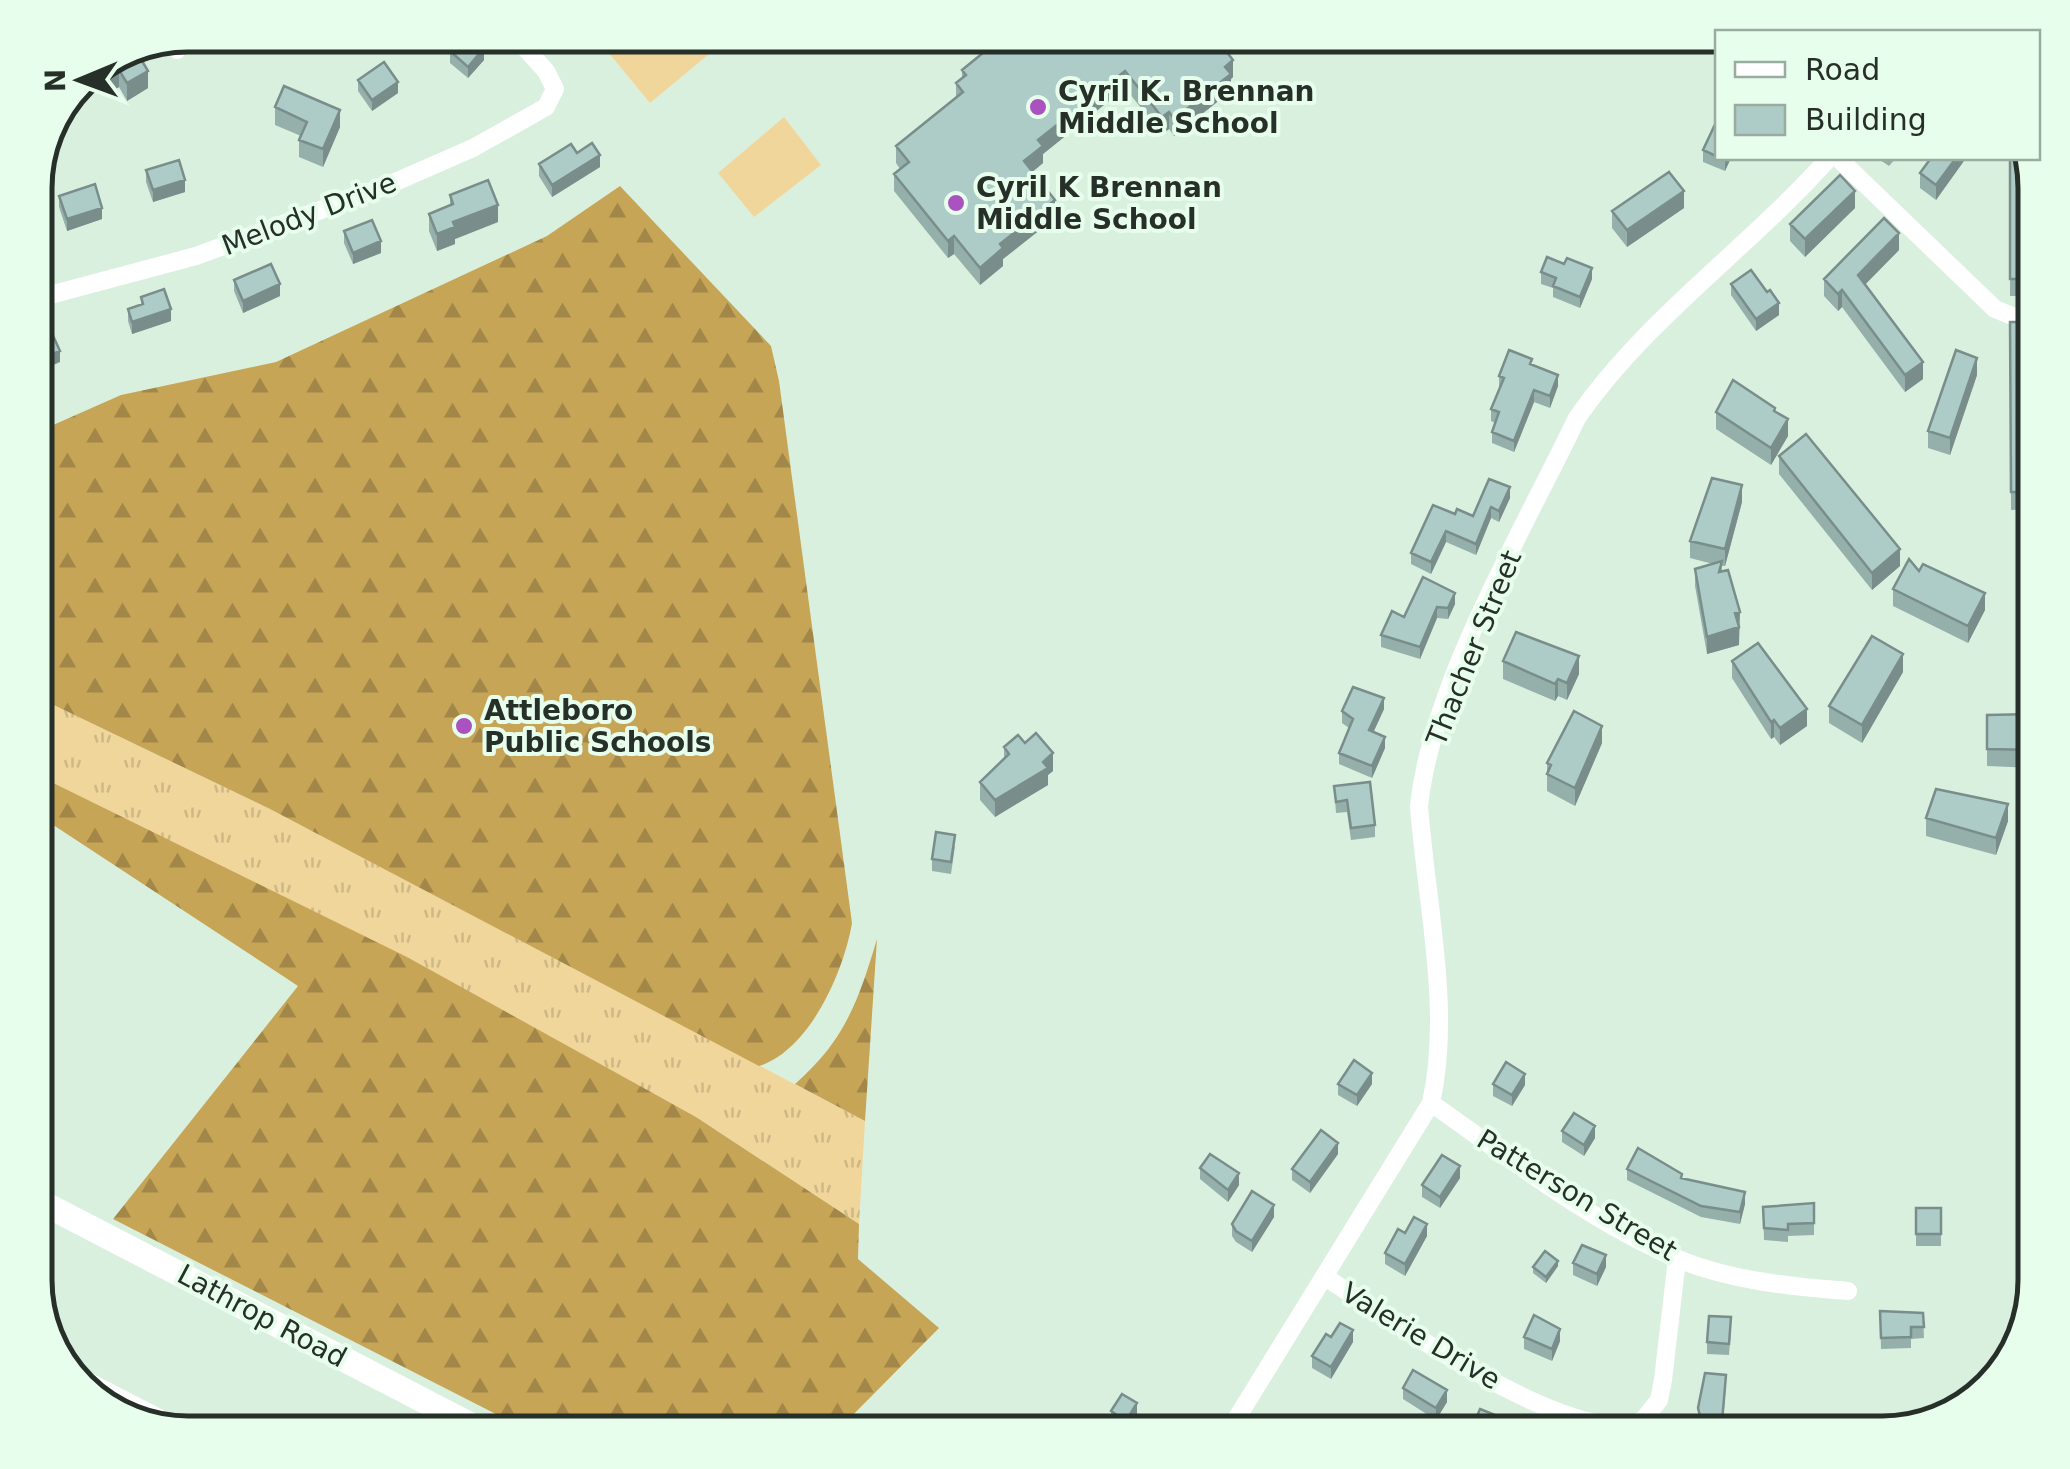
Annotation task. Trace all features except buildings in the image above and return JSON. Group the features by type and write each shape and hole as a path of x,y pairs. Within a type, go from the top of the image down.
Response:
{"main road":[{"name":"Lathrop Road","path":"53,1208 453,1416"}],"street":[{"name":"Melody Drive","path":"53,295 196,256 386,186 474,148 546,107 555,89 527,52"},
{"name":"Thacher Street","path":"1238,1416 1431,1103 1437,1076 1438,1020 1419,806 1422,779 1462,661 1577,418 1596,390 1671,310 1779,214 1827,160"},
{"path":"1840,160 1995,308 2018,318"},
{"name":"Patterson Street","path":"1431,1103 1585,1208 1677,1259 1732,1274 1848,1290"},
{"name":"Valerie Drive","path":"1646,1416 1658,1400 1677,1259"},
{"name":"Valerie Drive","path":"1325,1277 1499,1384 1548,1409 1576,1416"}],"green space":[{"path":"608,52 712,52 650,103"},
{"path":"784,117 821,165 754,217 718,173"},
{"path":"620,186 771,346 779,381 852,923 833,985 809,1026 794,1044 759,1066 270,809 53,705 53,425 121,395 276,362 547,236"},
{"path":"53,705 270,809 865,1121 859,1224 696,1117 53,783"},
{"path":"53,783 407,957 696,1117 859,1224 858,1259 939,1328 852,1416 500,1416 113,1219 298,986 53,825"},
{"path":"877,939 865,1121 795,1084 826,1052 848,1019"}],"place":[{"name":"Cyril K. Brennan Middle School","path":"1038,107"},
{"name":"Cyril K Brennan Middle School","path":"956,203"},
{"name":"Attleboro Public Schools","path":"464,726"}]}
